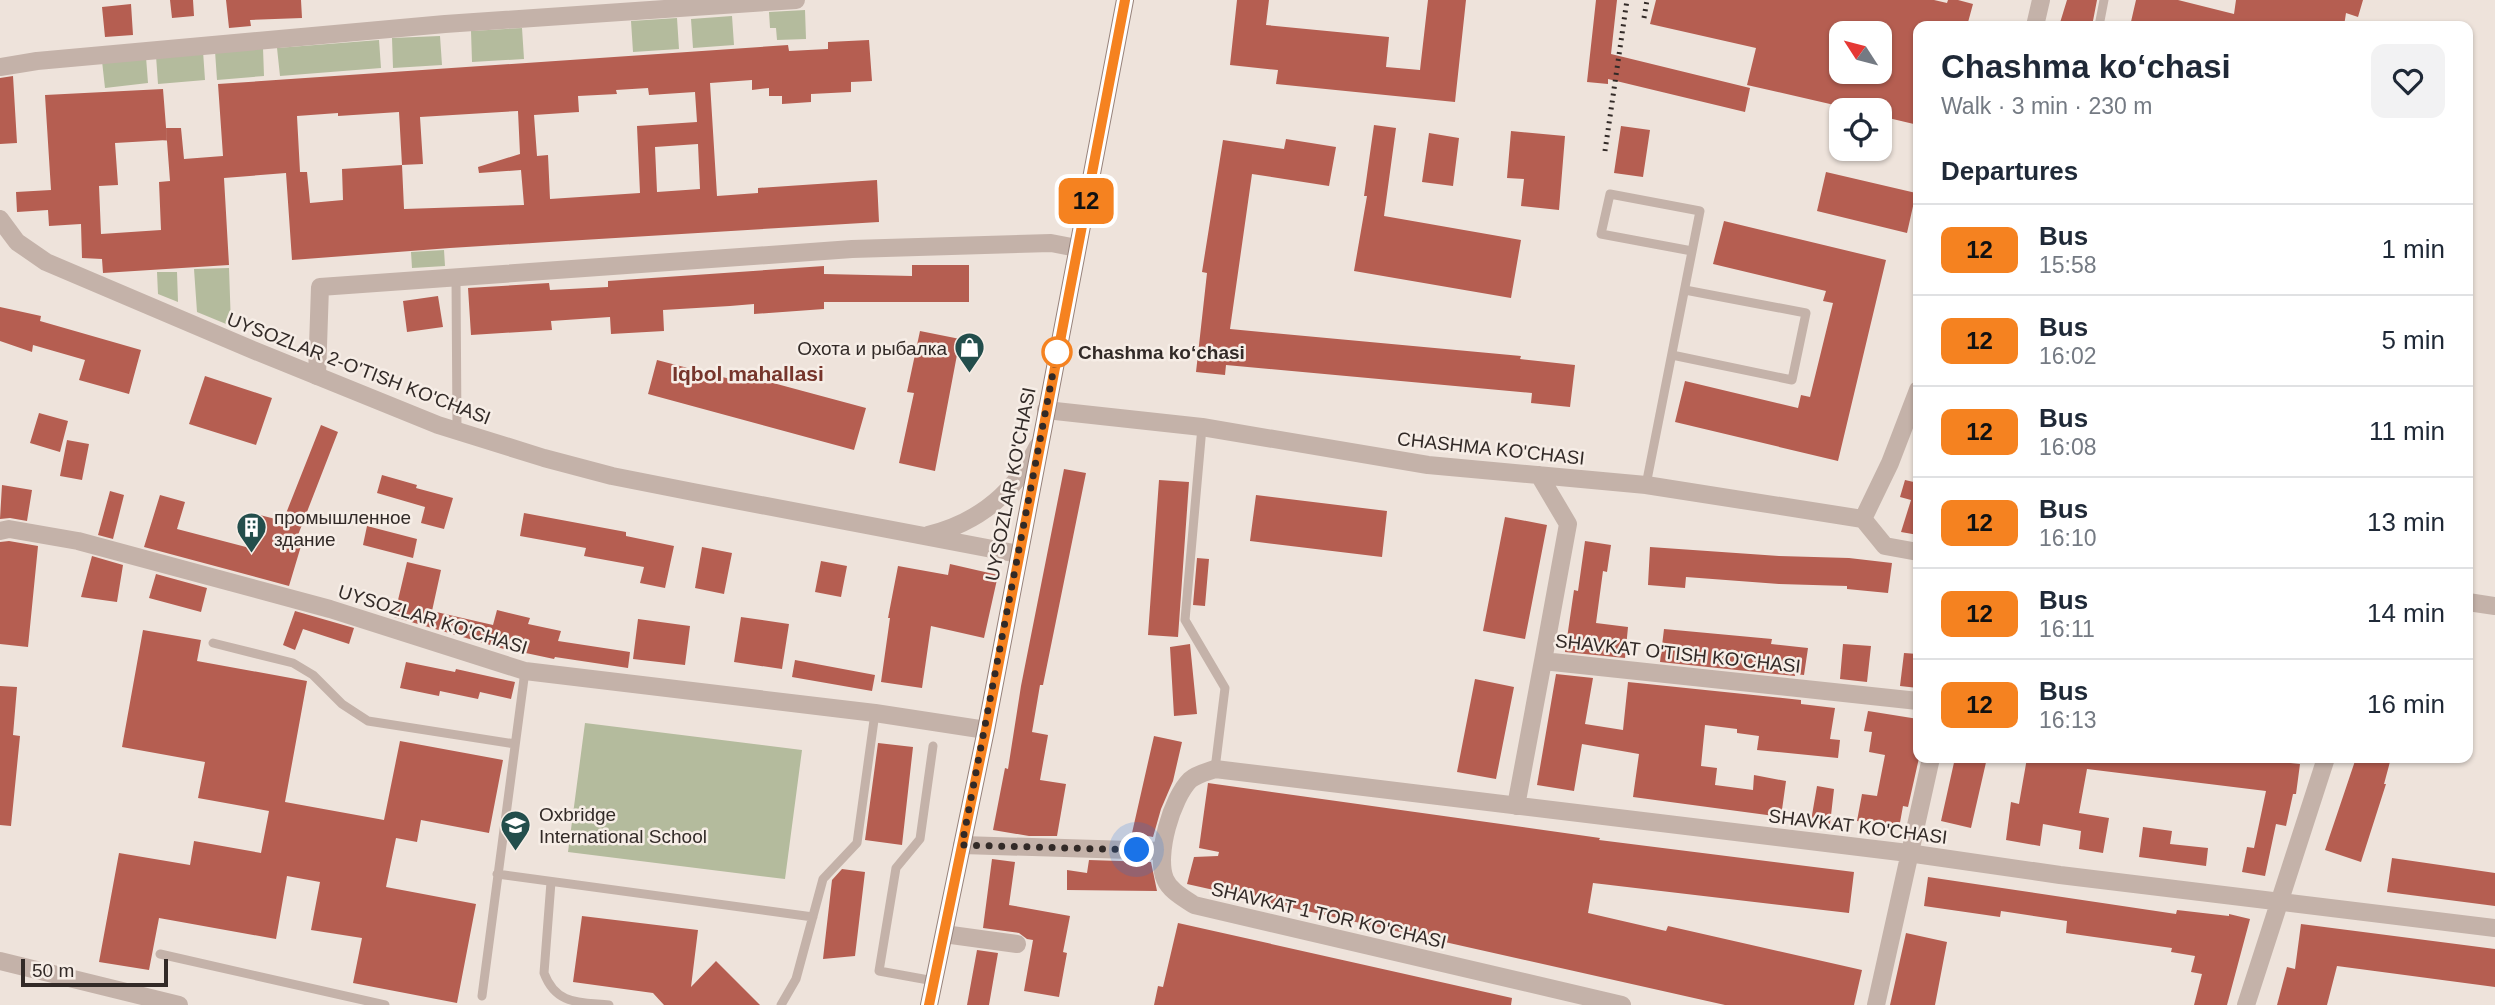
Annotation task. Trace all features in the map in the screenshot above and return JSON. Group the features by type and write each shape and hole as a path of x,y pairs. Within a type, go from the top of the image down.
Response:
{"main road":[{"name":"UYSOZLAR KO'CHASI","path":"929,1005 986,730 1124,0"}],"street":[{"path":"0,67 37,61 320,34 528,17 796,0"},
{"path":"2036,21 2041,0"},
{"name":"UYSOZLAR 2-O'TISH KO'CHASI","path":"0,219 18,242 46,262 317,376 457,431 612,476 1018,554"},
{"path":"317,376 320,287 852,248 1051,243 1077,248"},
{"path":"1913,403 1890,463 1863,519 1885,546 1913,551"},
{"name":"CHASHMA KO'CHASI","path":"1046,410 1202,427 1428,464 1646,485 1863,519"},
{"path":"924,536 961,524 994,504 1031,461 1039,443"},
{"name":"SHAVKAT O'TISH KO'CHASI","path":"1539,475 1568,524 1543,661 1913,700"},
{"name":"UYSOZLAR KO'CHASI","path":"0,531 9,529 78,541 330,609 525,671 875,713 986,730"},
{"path":"2473,603 2495,606"},
{"path":"1516,806 1543,661"},
{"path":"1876,1005 1930,763"},
{"path":"2246,1005 2324,763"},
{"name":"SHAVKAT KO'CHASI","path":"1215,769 2495,928"},
{"name":"SHAVKAT 1 TOR KO'CHASI","path":"1215,769 1193,777 1181,790 1162,851 1166,880 1173,890 1194,905 1622,1005"},
{"path":"962,845 1162,851"},
{"path":"944,934 1017,944"},
{"path":"0,961 179,1005"}],"lane":[{"path":"2100,21 2104,0"},
{"path":"1646,485 1700,211 1610,194 1601,234 1692,251"},
{"path":"456,277 457,431"},
{"path":"1672,355 1792,380 1806,313 1685,290"},
{"path":"1202,427 1185,620 1225,688 1215,769"},
{"path":"213,643 293,663 313,675 342,704 368,721 515,744"},
{"path":"482,996 525,671"},
{"path":"781,1005 796,979 823,880 858,843 875,713"},
{"path":"933,746 920,839 896,868 879,971 934,981"},
{"path":"497,874 813,917"},
{"path":"551,883 544,972 547,982 558,996 566,1000 609,1005"},
{"path":"160,954 385,1005"}],"green space":[{"path":"805,10 806,39 777,40 776,28 770,28 769,12"},
{"path":"732,16 734,45 693,48 691,19"},
{"path":"677,18 679,49 633,52 631,21"},
{"path":"522,28 524,59 472,62 471,31"},
{"path":"440,36 442,65 393,68 392,38"},
{"path":"379,40 381,68 280,76 277,48"},
{"path":"263,48 264,76 217,80 215,51"},
{"path":"203,51 205,80 158,84 156,56"},
{"path":"146,57 148,83 105,88 102,61"},
{"path":"444,250 445,266 412,268 411,252"},
{"path":"229,268 231,326 197,312 194,269"},
{"path":"157,272 177,272 178,302 158,294"},
{"path":"585,723 802,750 785,879 568,852"}],"building":[{"path":"170,0 193,0 194,16 172,18"},
{"path":"226,0 301,0 302,18 250,20 251,26 229,28"},
{"path":"1237,0 1269,0 1266,25 1389,37 1386,67 1420,70 1428,0 1466,0 1455,102 1276,84 1278,70 1230,65"},
{"path":"1596,0 1617,0 1611,54 1750,88 1745,112 1608,79 1608,84 1587,82"},
{"path":"1656,0 1934,0 1947,3 1948,0 1958,0 1973,4 1968,21 1913,21 1913,124 1892,119 1892,98 1829,98 1829,104 1747,85 1756,48 1650,24"},
{"path":"2067,0 2097,0 2093,21 2061,21"},
{"path":"2136,0 2178,0 2234,14 2236,0 2363,0 2358,17 2346,13 2345,21 2131,21"},
{"path":"131,4 133,35 105,37 102,7"},
{"path":"869,40 872,81 851,82 851,92 811,94 811,102 782,104 782,96 769,96 769,88 752,90 752,80 710,83 717,196 758,193 758,188 877,180 879,222 292,260 286,173 224,178 229,265 103,273 102,259 82,258 81,224 49,226 48,210 17,212 16,192 51,190 45,95 163,89 166,128 181,128 184,159 223,156 218,84 788,45 789,51 828,49 828,42","holes":["648,88 649,95 695,92 697,122 637,126 640,193 550,199 548,155 537,156 534,115 579,112 578,96 617,94 616,90","518,111 520,154 478,167 479,173 521,170 524,205 404,209 402,165 423,164 420,117","399,112 402,165 342,169 343,200 310,203 307,172 300,172 297,116","167,140 170,181 159,182 161,230 101,234 99,186 118,185 115,143","698,144 700,189 657,192 655,147"]},
{"path":"13,76 17,143 0,144 0,78"},
{"path":"1374,125 1396,128 1384,216 1521,240 1511,298 1354,271 1367,196 1364,196"},
{"path":"1621,126 1650,130 1643,177 1614,173"},
{"path":"1511,131 1565,136 1559,210 1521,206 1524,179 1507,178"},
{"path":"1429,133 1459,138 1453,186 1422,182"},
{"path":"1286,139 1336,147 1329,186 1252,174 1230,329 1521,356 1520,359 1575,365 1570,407 1531,403 1532,393 1226,365 1225,375 1196,372 1207,273 1202,272 1223,140 1284,149"},
{"path":"1826,172 1913,192 1907,233 1817,211"},
{"path":"1724,221 1886,260 1838,461 1675,422 1685,381 1798,408 1801,395 1810,397 1833,303 1823,301 1826,291 1713,264"},
{"path":"912,265 969,265 969,302 824,302 824,309 754,314 754,304 663,310 664,331 611,334 610,317 551,321 552,330 471,335 468,288 549,283 550,290 608,287 608,281 824,266 824,274 912,276"},
{"path":"438,296 443,327 407,332 403,301"},
{"path":"0,307 41,316 40,321 141,350 129,394 79,380 85,360 33,345 32,352 0,341"},
{"path":"920,331 960,339 935,471 899,463 914,393 907,392"},
{"path":"657,360 734,380 736,373 866,408 854,450 648,394"},
{"path":"205,376 272,398 256,445 189,424"},
{"path":"39,413 68,421 60,452 30,443"},
{"path":"321,425 338,432 298,535 304,536 289,586 144,547 160,495 185,502 177,529 246,547 256,514 283,521"},
{"path":"67,440 89,444 82,480 60,476"},
{"path":"1064,469 1086,473 1032,732 1048,735 1040,780 1066,784 1057,836 1029,836 993,830 1005,768 1008,769 1021,686"},
{"path":"382,475 453,498 444,529 421,523 425,507 377,493"},
{"path":"1159,480 1189,482 1178,637 1148,635"},
{"path":"1905,480 1913,482 1913,534 1901,532 1911,500 1900,497"},
{"path":"2,485 32,490 27,521 0,519"},
{"path":"110,491 124,495 113,539 98,535"},
{"path":"1256,495 1387,511 1382,557 1250,541"},
{"path":"524,513 626,532 626,536 674,546 665,588 640,583 644,567 584,556 586,548 520,536"},
{"path":"1505,517 1547,525 1525,639 1483,631"},
{"path":"367,526 417,539 413,558 363,545"},
{"path":"1585,541 1611,545 1607,572 1603,571 1596,623 1628,627 1625,658 1565,652 1574,590 1578,591"},
{"path":"0,542 38,546 28,647 0,644"},
{"path":"702,547 732,553 724,594 695,588"},
{"path":"1650,547 1849,558 1892,563 1888,593 1847,589 1847,586 1686,577 1685,588 1648,585"},
{"path":"92,556 123,565 117,602 81,597"},
{"path":"1197,558 1209,559 1205,606 1193,605"},
{"path":"821,561 847,566 841,597 815,592"},
{"path":"407,562 441,570 432,611 493,625 497,610 530,618 528,624 561,631 558,641 630,652 628,668 521,654 394,617"},
{"path":"950,564 998,575 984,638 931,626 922,688 881,682 888,618 898,566 948,575"},
{"path":"156,574 207,588 201,612 149,598"},
{"path":"295,611 354,628 349,644 303,629 295,650 283,645"},
{"path":"741,617 789,624 782,669 734,662"},
{"path":"638,619 690,626 685,665 633,659"},
{"path":"1664,629 1772,639 1771,644 1808,648 1804,675 1660,662"},
{"path":"143,630 201,640 197,661 307,681 285,802 384,820 400,741 503,760 489,833 421,820 417,842 396,838 386,887 476,904 457,1003 353,983 362,938 311,930 320,882 287,876 276,939 159,918 149,970 99,962 119,853 190,865 194,841 261,853 269,811 198,798 205,762 122,747"},
{"path":"1190,644 1197,714 1174,716 1170,647"},
{"path":"1843,644 1871,646 1867,682 1840,679"},
{"path":"1904,653 1913,654 1913,687 1900,686"},
{"path":"795,660 875,675 872,691 792,677"},
{"path":"406,662 455,672 456,669 515,682 511,699 480,692 478,699 440,691 439,696 400,688"},
{"path":"1556,674 1593,678 1585,724 1623,730 1628,682 1801,700 1801,704 1835,708 1830,739 1840,740 1838,758 1757,750 1759,736 1737,733 1737,729 1705,725 1701,766 1717,768 1715,785 1753,790 1754,775 1786,781 1781,817 1633,797 1639,754 1582,744 1574,791 1537,785"},
{"path":"1475,679 1514,687 1496,779 1457,772"},
{"path":"0,686 17,687 13,735 20,736 11,826 0,825"},
{"path":"1868,711 1913,718 1913,763 1918,763 1908,807 1903,806 1899,828 1857,821 1862,794 1877,796 1885,755 1869,752 1872,732 1864,731"},
{"path":"1154,736 1182,742 1173,781 1153,837 1132,833"},
{"path":"878,743 913,747 902,845 865,840"},
{"path":"1954,763 1986,763 1971,828 1941,821"},
{"path":"2026,763 2300,764 2296,794 2293,794 2286,826 2276,824 2265,876 2242,872 2247,847 2254,848 2266,791 2087,769 2079,813 2109,818 2103,853 2079,849 2081,831 2043,824 2040,846 2006,840 2011,802 2019,804"},
{"path":"2354,763 2390,763 2386,784 2361,862 2325,850"},
{"path":"1208,783 1600,838 1599,840 1854,872 1849,913 1593,883 1588,913 1666,931 1668,926 1862,970 1854,1005 1725,1005 1187,884 1194,857 1218,856 1219,852 1199,848"},
{"path":"1817,786 1834,789 1830,824 1811,821"},
{"path":"2143,827 2172,831 2170,844 2208,848 2206,866 2139,857"},
{"path":"2392,858 2495,873 2495,906 2387,892"},
{"path":"992,859 1015,862 1009,905 1070,916 1059,997 1024,991 1033,940 1019,933 983,928"},
{"path":"1089,860 1151,862 1157,891 1067,890 1067,870 1087,873"},
{"path":"842,869 865,872 855,956 823,959 832,880"},
{"path":"1928,877 2176,914 2177,910 2229,914 2250,919 2227,1005 2194,1005 2202,974 2191,972 2195,956 2171,952 2172,948 2066,933 2067,921 2001,911 2000,917 1924,906"},
{"path":"582,916 698,930 691,987 716,961 760,1005 664,1005 653,993 573,982"},
{"path":"1178,923 1512,998 1511,1005 1154,1005 1158,986 1163,987"},
{"path":"2301,924 2495,949 2495,987 2337,966 2327,1005 2277,1005 2287,967 2295,969"},
{"path":"1906,933 1947,942 1935,1005 1890,1005"},
{"path":"977,950 998,953 989,1005 967,1005"}],"railway":[{"path":"1605,151 1627,0"},
{"path":"1644,18 1647,0"}],"bus line":[{"name":"12","path":"929,1005 986,730 1125,0"}],"place":[{"name":"Chashma ko‘chasi","path":"1057,352"},
{"name":"Охота и рыбалка","path":"970,375"},
{"name":"промышленное здание","path":"251,555"},
{"name":"Oxbridge International School","path":"516,852"}],"district":[{"name":"Iqbol mahallasi","path":"748,374"}],"route":[{"path":"1057,352 962,845 1137,850"}]}
